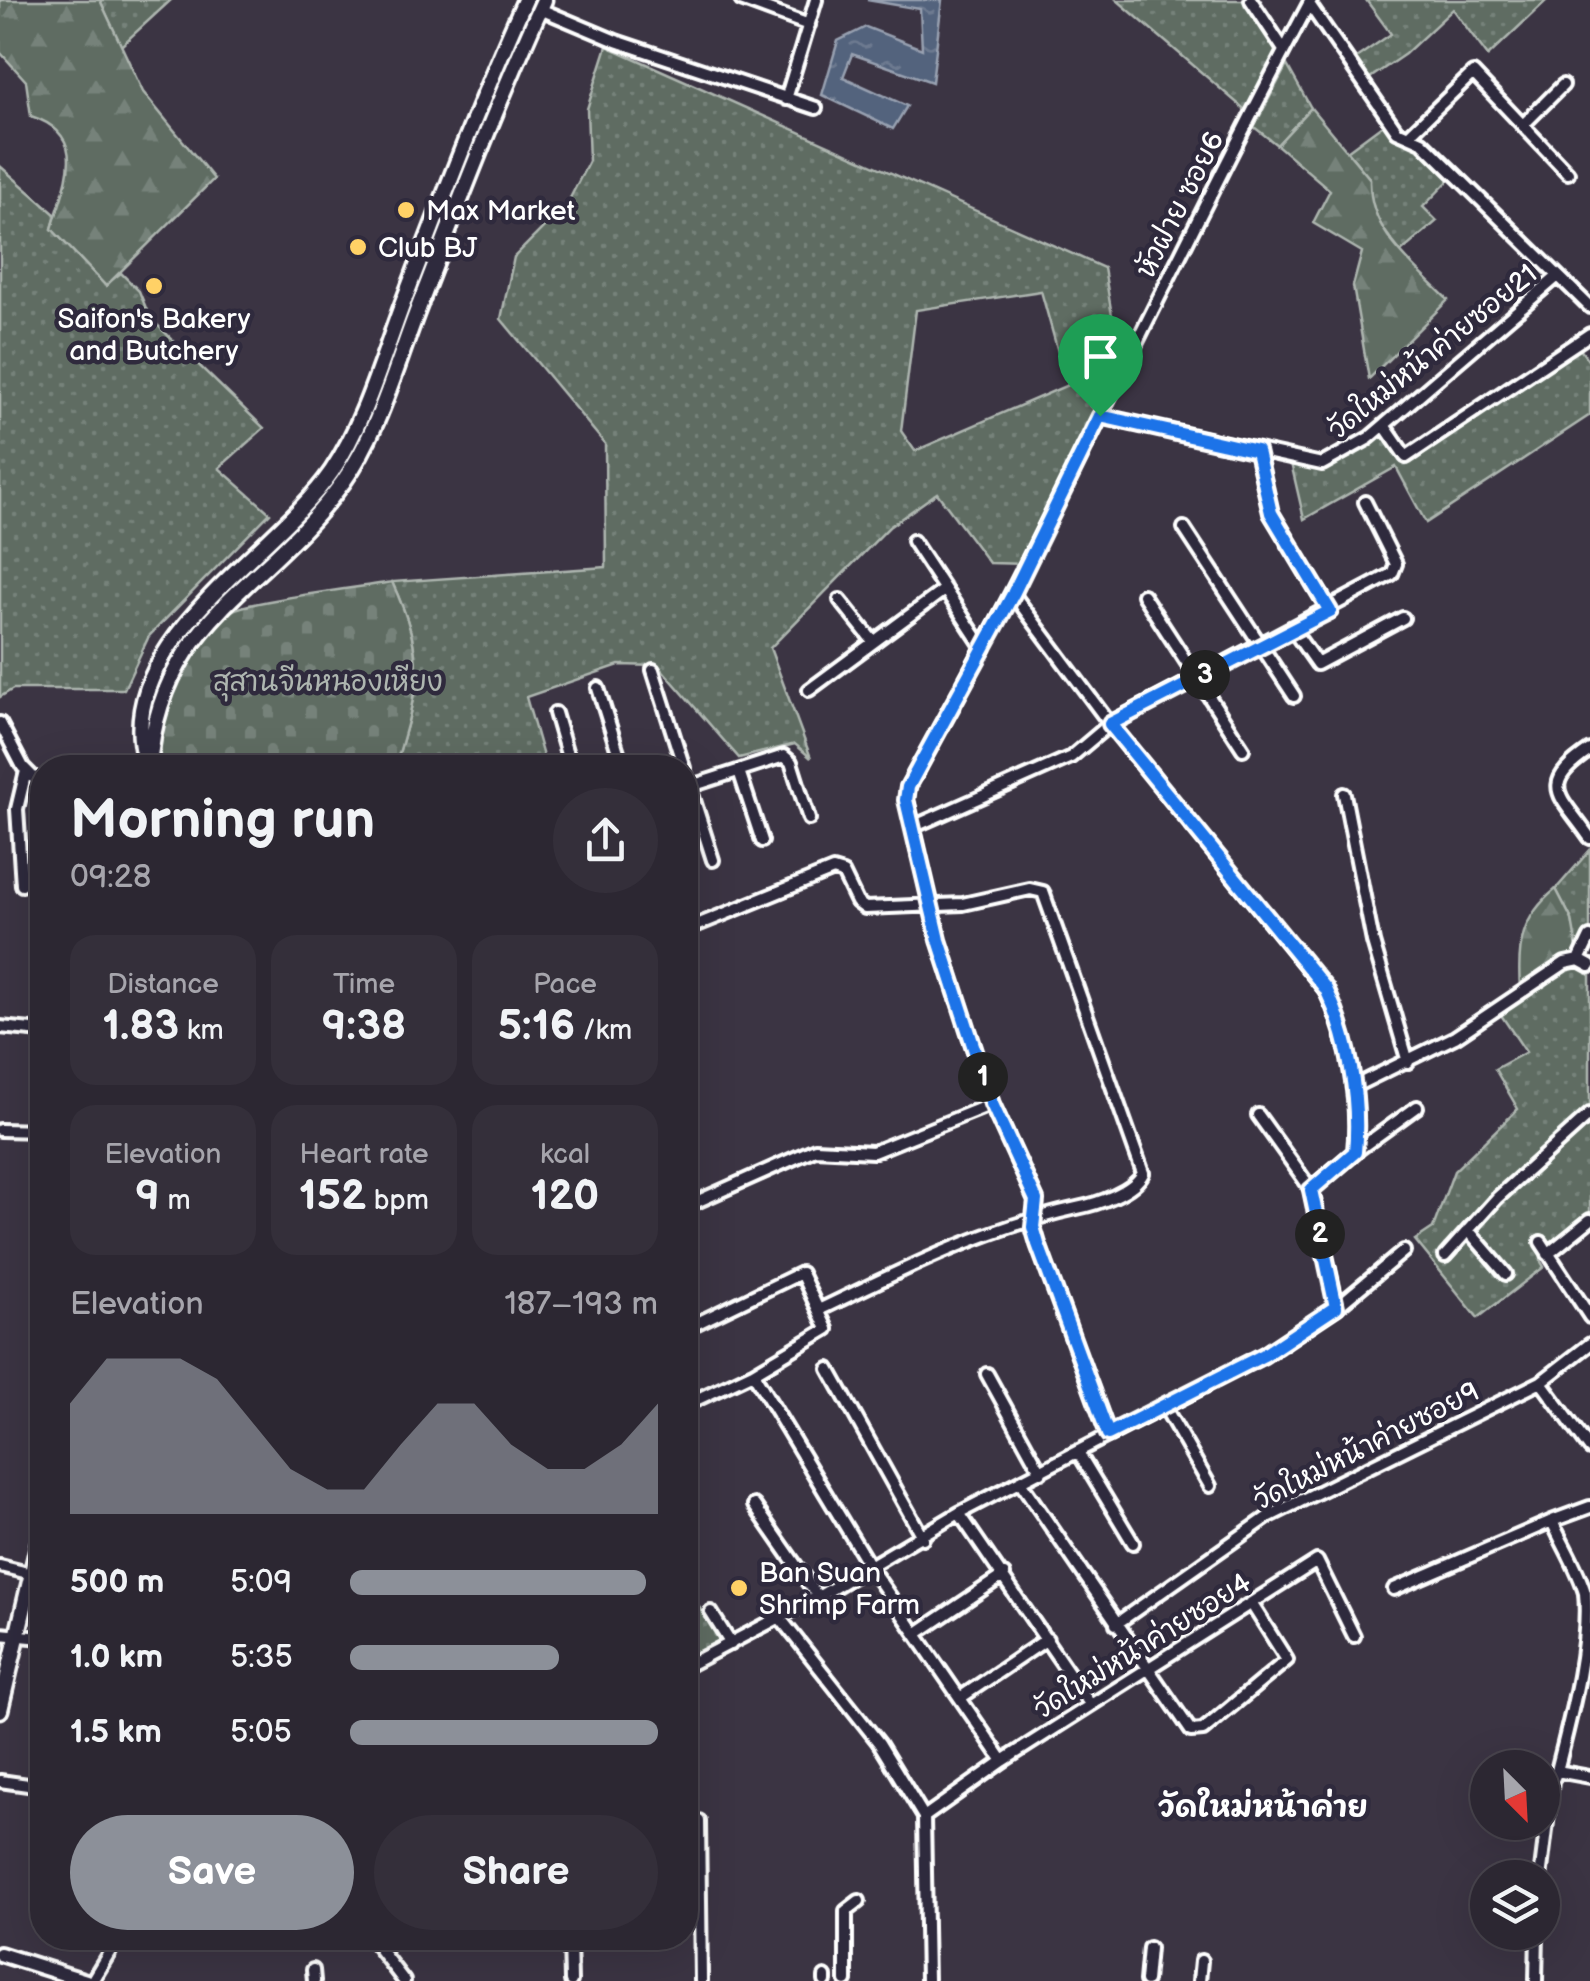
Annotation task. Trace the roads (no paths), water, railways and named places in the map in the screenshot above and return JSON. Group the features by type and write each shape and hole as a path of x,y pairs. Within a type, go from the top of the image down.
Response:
{"main road":[{"path":"146,755 140,725 150,678 300,510 347,446 486,88 525,0"},
{"path":"185,638 311,520 361,452 501,95 542,4"},
{"path":"0,1710 30,1583"}],"street":[{"path":"741,0 808,26"},
{"path":"786,99 816,0"},
{"path":"1251,0 1284,50"},
{"path":"1310,2 1398,131 1422,142 1590,307"},
{"name":"หัวฝาย ซอย6","path":"1108,1434 1038,1244 1033,1227 1038,1216 1036,1200 992,1104 931,905 906,800 908,787 1013,594 1310,2"},
{"path":"542,4 616,42 816,108"},
{"path":"1409,135 1471,73 1568,173"},
{"path":"1522,126 1563,84"},
{"name":"วัดใหม่หน้าค่ายซอย21","path":"1100,416 1322,464 1384,425 1558,276"},
{"path":"1384,425 1406,458 1590,334"},
{"path":"1257,451 1271,513 1330,611"},
{"path":"915,826 1071,757 1110,724 1330,611 1396,569 1366,502"},
{"path":"1184,528 1294,696"},
{"path":"913,541 984,649"},
{"path":"809,690 944,590"},
{"path":"1013,594 1110,724 1326,989 1336,1010 1353,1086 1355,1152"},
{"path":"1143,595 1243,749"},
{"path":"840,600 872,640"},
{"path":"1293,630 1317,664 1403,618"},
{"path":"652,670 679,755"},
{"path":"598,688 619,755"},
{"path":"554,713 568,755"},
{"path":"0,723 30,775"},
{"path":"1590,750 1563,768 1557,782 1559,793 1590,838"},
{"path":"698,783 784,756 791,762 809,819"},
{"path":"740,770 762,841"},
{"path":"22,885 17,809 26,771"},
{"path":"1344,794 1374,942 1408,1062"},
{"path":"698,818 713,860"},
{"path":"698,925 833,870 843,873 857,902 865,908 964,904 1030,889 1043,892 1143,1173 1138,1183 1098,1204 1038,1216 977,1236 819,1310"},
{"path":"1579,960 1590,937"},
{"path":"1353,1086 1455,1037 1565,963 1579,960 1590,966"},
{"path":"0,1026 30,1030"},
{"path":"698,1201 816,1150 873,1152 992,1104"},
{"path":"1311,1190 1355,1152 1418,1107"},
{"path":"1258,1114 1311,1190 1336,1307"},
{"path":"1446,1256 1468,1230 1590,1114"},
{"path":"0,1130 30,1131"},
{"path":"1548,1254 1590,1220"},
{"path":"1468,1230 1506,1274"},
{"path":"1540,1242 1590,1316"},
{"path":"698,1660 923,1538 959,1513 1264,1355 1336,1307 1404,1250"},
{"path":"698,1323 800,1274 828,1330 698,1399"},
{"name":"วัดใหม่หน้าค่ายซอย9","path":"1116,1624 1268,1516 1541,1382 1590,1344"},
{"path":"829,1369 923,1538"},
{"path":"753,1373 870,1567 1003,1761"},
{"path":"987,1374 1042,1472"},
{"path":"1541,1382 1590,1449"},
{"path":"1164,1406 1210,1486"},
{"path":"1078,1452 1133,1544"},
{"path":"1021,1482 1191,1730 1203,1730 1288,1660 1250,1603"},
{"path":"754,1505 818,1597"},
{"path":"1394,1590 1590,1507"},
{"path":"959,1513 1090,1704"},
{"path":"1552,1521 1586,1594 1589,1626 1560,1764"},
{"name":"วัดใหม่หน้าค่ายซอย4","path":"924,1816 1090,1704 1317,1562 1354,1636"},
{"path":"0,1566 30,1574"},
{"path":"916,1634 1004,1575"},
{"path":"711,1612 731,1644"},
{"path":"780,1618 879,1743 924,1816 927,1981"},
{"path":"0,1634 30,1637"},
{"path":"960,1698 1046,1639"},
{"path":"1560,1772 1590,1777"},
{"path":"0,1781 30,1785"},
{"path":"699,1822 700,1981"},
{"path":"846,1981 846,1911 859,1901"},
{"path":"1146,1981 1149,1948"},
{"path":"0,1954 89,1981 110,1950"},
{"path":"380,1950 404,1981"},
{"path":"570,1950 571,1981"},
{"path":"1536,1981 1537,1950"},
{"path":"1198,1981 1201,1961"}],"water":[{"path":"867,0 942,0 932,82 852,54 843,77 907,106 893,129 822,95 838,41 866,27 922,49 920,9"}],"place":[{"name":"Max Market","path":"406,210"},
{"name":"Club BJ","path":"358,247"},
{"name":"Saifon's Bakery and Butchery","path":"154,286"},
{"name":"Ban Suan Shrimp Farm","path":"739,1588"}],"district":[{"name":"วัดใหม่หน้าค่าย","path":"1263,1807"}],"park label":[{"name":"สุสานจีนหนองเหียง","path":"328,681"}]}
